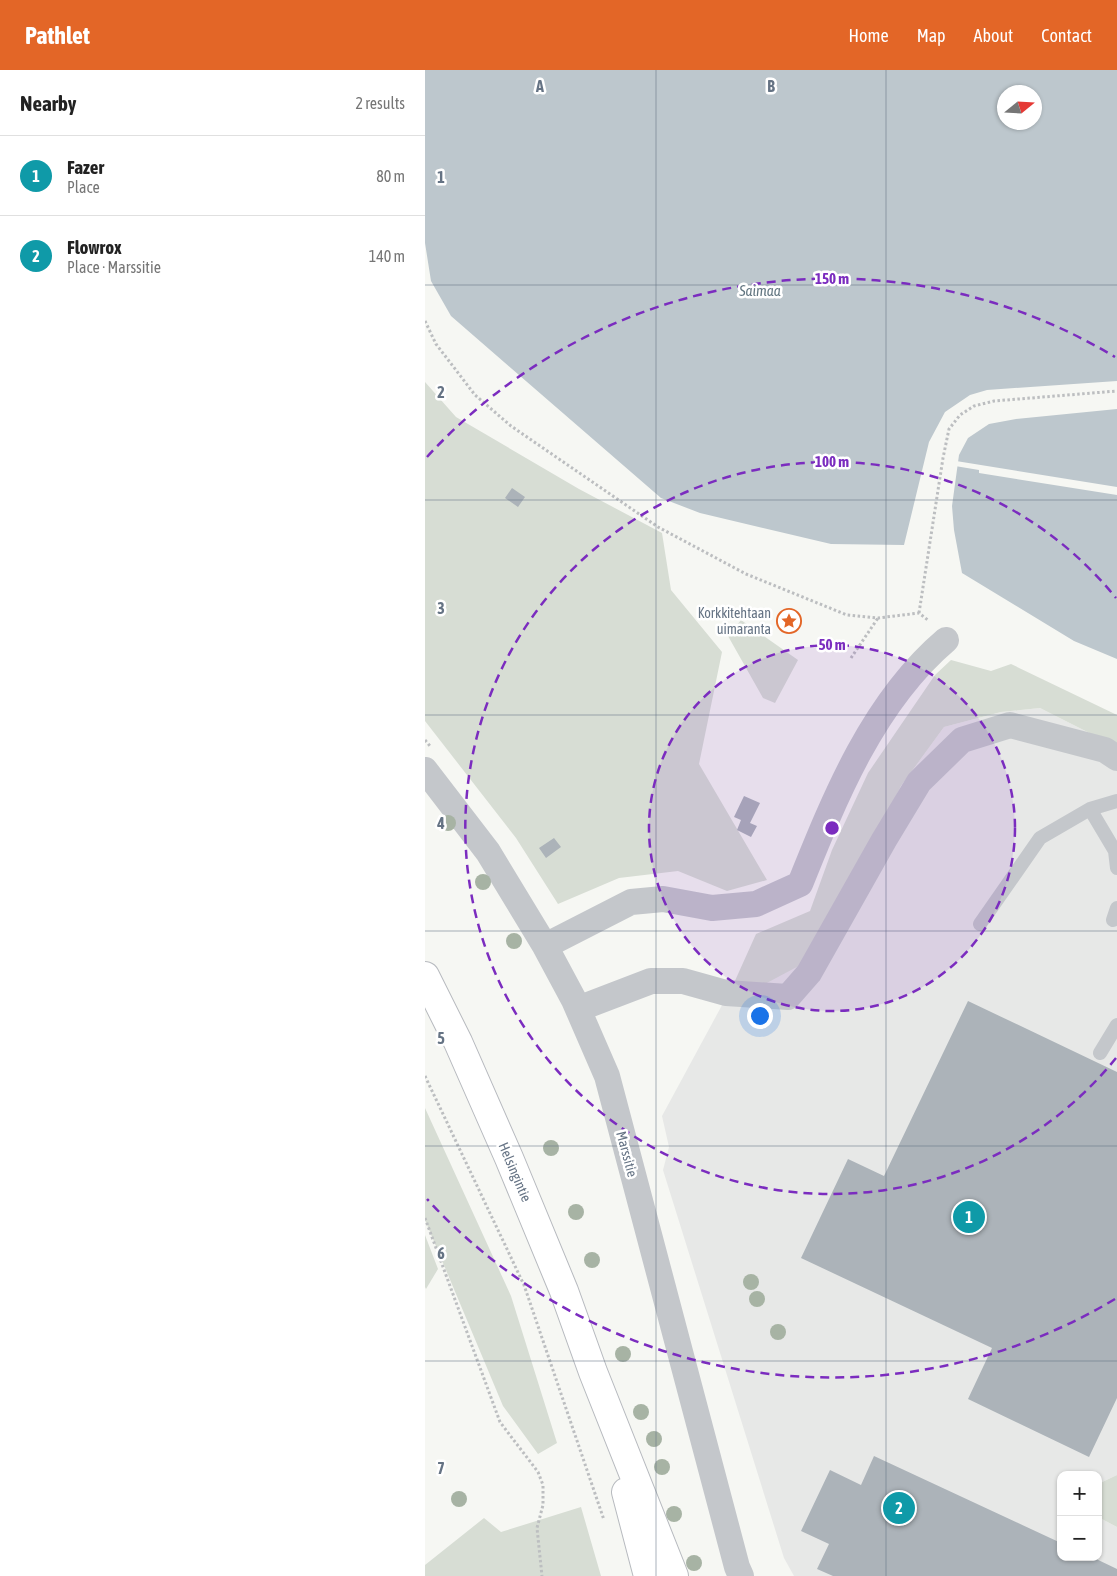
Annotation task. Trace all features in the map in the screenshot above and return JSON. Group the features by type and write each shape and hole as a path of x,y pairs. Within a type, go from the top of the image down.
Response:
{"main road":[{"name":"Helsingintie","path":"425,976 458,1042 509,1158 564,1291 593,1372 674,1576"},
{"name":"Helsingintie","path":"593,1372 648,1576"}],"street":[{"path":"545,946 631,902 663,898 712,908 739,906 756,904 800,884 819,836 857,757 895,694 924,658 946,640"},
{"path":"578,1009 651,981 683,982 726,993 788,997 809,973 919,782 962,740 1010,725 1105,750 1117,758"},
{"name":"Marssitie","path":"425,770 488,852 545,946 578,1009 607,1076 737,1567 741,1576"}],"lane":[{"path":"980,924 1040,838 1089,809 1117,801"},
{"path":"1089,809 1115,851 1117,868"},
{"path":"1101,1052 1117,1025"}],"path":[{"path":"425,322 436,344 475,395 511,426 658,527 746,574 847,615 878,618 919,613 933,624 946,640"},
{"path":"919,613 949,429 960,415 974,406 994,401 1117,391"},
{"path":"851,658 878,618"},
{"path":"425,1076 524,1286 605,1522"},
{"path":"425,1218 500,1422 537,1472 543,1485 543,1505 537,1528 542,1576"}],"shaded area":[{"path":"425,382 456,417 579,489 662,533 671,590 722,652 699,764 767,880 727,891 678,871 619,878 558,904 516,838 425,721"},
{"path":"741,620 798,660 775,703 763,698 728,636"},
{"path":"951,660 991,671 1011,664 1117,715 1117,747 1040,708 1001,712 944,727 901,786 845,901 808,961 761,986 734,983 756,934 810,911 832,850 868,773 935,675"},
{"path":"1040,708 1117,747 1117,1475 1102,1482 1102,1471 1057,1471 1057,1561 1102,1561 1102,1519 1117,1527 1117,1576 794,1576 784,1558 663,1170 669,1147 662,1116 734,983 761,986 866,857 901,786 944,727 1001,712"},
{"path":"425,1108 511,1296 557,1443 538,1454 503,1406 425,1220"},
{"path":"425,1235 438,1269 426,1289 425,1287"},
{"path":"1117,1475 1117,1527 1102,1519 1102,1482"},
{"path":"581,1507 601,1576 425,1576 425,1565 484,1518 501,1532"}],"water":[{"name":"Saimaa","path":"425,70 1117,70 1117,381 987,390 970,395 945,412 929,442 904,545 831,544 700,513 661,498 451,316 431,281 425,243"},
{"path":"1117,409 1117,659 1074,641 962,573 954,530 952,506 959,455 968,438 989,424 1016,419"}],"pier":[{"path":"956,461 1117,487 1117,495 979,473 979,470 955,466"}],"building":[{"path":"512,488 525,497 518,507 505,498"},
{"path":"744,796 760,803 750,823 757,826 751,837 737,830 741,820 734,817"},
{"path":"554,838 561,847 546,858 539,848"},
{"path":"968,1001 1117,1072 1117,1398 1089,1457 968,1399 992,1348 801,1258 848,1159 884,1176"},
{"path":"874,1456 1057,1541 1057,1561 1100,1561 1117,1569 1117,1576 833,1576 817,1569 829,1544 801,1531 830,1470 861,1485"}],"place":[{"name":"Korkkitehtaan uimaranta","path":"789,621"},
{"name":"Fazer","path":"969,1217"},
{"name":"Flowrox","path":"899,1508"}]}
